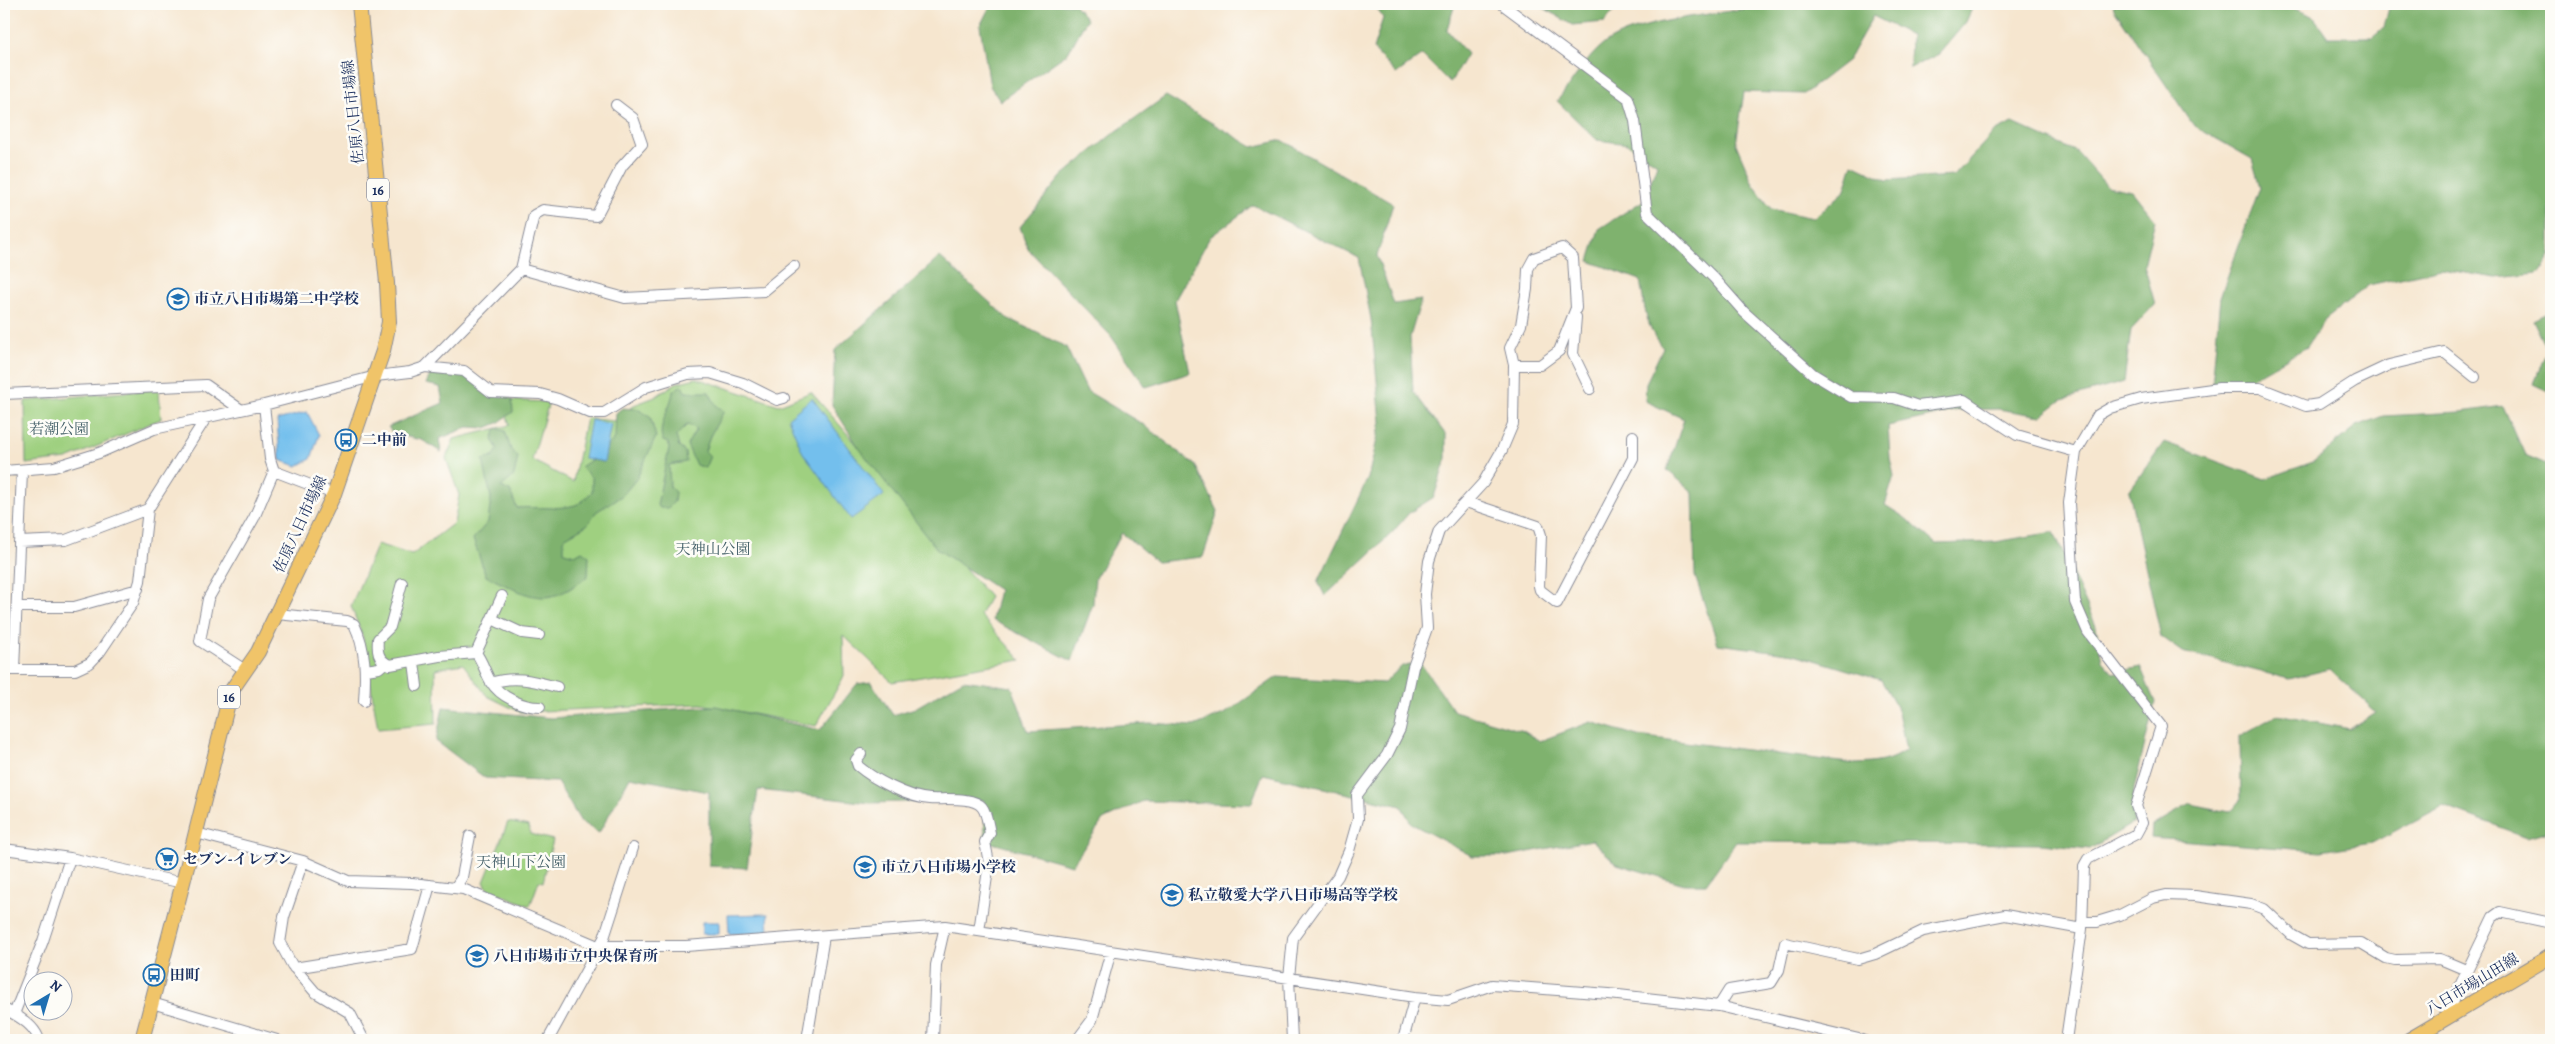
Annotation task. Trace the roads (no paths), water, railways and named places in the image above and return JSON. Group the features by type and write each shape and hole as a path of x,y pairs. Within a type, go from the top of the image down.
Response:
{"main road":[{"name":"佐原八日市場線","path":"142,1040 231,691 258,652 334,494 376,376 389,322 388,293 359,4"},
{"name":"八日市場山田線","path":"2409,1040 2551,956"}],"street":[{"path":"1502,4 1628,98 1636,121 1647,213 1714,278 1744,312 1813,374 1851,397 1894,398 1918,406 1964,400 2016,434 2076,452"},
{"path":"425,367 521,269 534,214 543,210 596,216 622,166 642,144 633,118 616,105"},
{"path":"1292,1040 1288,978 1293,938 1338,876 1349,851 1358,819 1357,795 1386,754 1400,729 1413,667 1427,628 1425,594 1429,561 1439,531 1483,483 1502,450 1512,424 1514,365 1510,348 1521,325 1528,269 1534,258 1562,248 1573,258 1576,308 1573,354 1590,389"},
{"path":"521,269 625,298 764,291 794,266"},
{"path":"1514,365 1540,365 1559,351 1576,308"},
{"path":"2066,1040 2082,925 2084,866 2088,859 2136,834 2142,823 2136,806 2161,726 2088,632 2075,602 2069,503 2076,452 2098,415 2110,408 2141,399 2219,388 2260,388 2306,406 2319,404 2355,382 2389,365 2444,352 2475,377"},
{"path":"4,471 54,467 99,453 154,429 264,405 376,376 410,372 425,367 464,371 490,392 540,394 590,412 604,413 637,390 688,374 710,373 743,383 777,400 784,398"},
{"path":"4,394 206,385 240,410"},
{"path":"245,670 200,641 208,600 254,518 274,471 270,459 264,405"},
{"path":"22,471 16,607 9,670 75,670 90,664 133,603 144,560 148,509 206,418"},
{"path":"1466,502 1538,526 1541,535 1539,586 1540,590 1557,603 1589,538 1633,458 1633,436"},
{"path":"274,471 334,494"},
{"path":"19,542 66,540 148,509"},
{"path":"402,583 390,627 378,639 377,654 385,663 390,665 439,656 476,653"},
{"path":"16,607 74,607 138,589"},
{"path":"476,653 502,596"},
{"path":"276,614 347,621 354,624 361,638 366,670 364,701"},
{"path":"492,619 522,633 538,635"},
{"path":"476,653 483,663 491,683 508,697 526,707 540,707"},
{"path":"414,662 417,686"},
{"path":"366,670 379,668 385,663"},
{"path":"491,683 502,679 522,678 557,687"},
{"path":"860,754 856,760 858,766 880,782 928,799 960,799 978,804 983,808 990,833 984,842 989,862 979,931"},
{"path":"196,833 303,861 348,880 463,889 598,946 686,946 945,926 1415,997 1448,1000 1492,985 1719,1006 1864,1040"},
{"path":"456,888 462,877 470,836"},
{"path":"548,1040 604,938 633,848"},
{"path":"4,849 70,858 183,883"},
{"path":"14,1014 43,942 70,858"},
{"path":"303,861 284,917 280,943 294,968 315,992 350,1013 364,1040"},
{"path":"294,968 412,949 430,885"},
{"path":"1719,1006 1729,990 1771,983 1779,970 1785,943 1858,959 1875,954 1923,931 1972,923 1993,916 2005,915 2082,925 2120,915 2153,898 2195,896 2251,904 2264,909 2292,936 2308,944 2361,943 2386,958 2395,960 2440,959 2466,970"},
{"path":"2443,1021 2493,917 2500,912 2551,923"},
{"path":"933,1040 936,964 945,926"},
{"path":"807,1040 824,936"},
{"path":"1077,1040 1092,1020 1111,951"},
{"path":"1403,1040 1415,997"},
{"path":"152,1002 276,1040"},
{"path":"4,1008 37,1033 39,1040"}],"water":[{"path":"812,398 884,495 851,519 803,453 788,418"},
{"path":"307,412 319,435 311,459 297,466 280,460 277,420"},
{"path":"591,420 611,424 604,462 584,458"},
{"path":"768,914 769,933 729,934 728,915"},
{"path":"702,922 719,922 719,934 702,934"}],"place":[{"name":"市立八日市場第二中学校","path":"178,299"},
{"name":"二中前","path":"346,440"},
{"name":"セブン-イレブン","path":"167,859"},
{"name":"市立八日市場小学校","path":"865,867"},
{"name":"私立敬愛大学八日市場高等学校","path":"1172,895"},
{"name":"八日市場市立中央保育所","path":"477,956"},
{"name":"田町","path":"154,975"}],"park label":[{"name":"若潮公園","path":"59,429"},
{"name":"天神山公園","path":"713,549"},
{"name":"天神山下公園","path":"521,862"}]}
